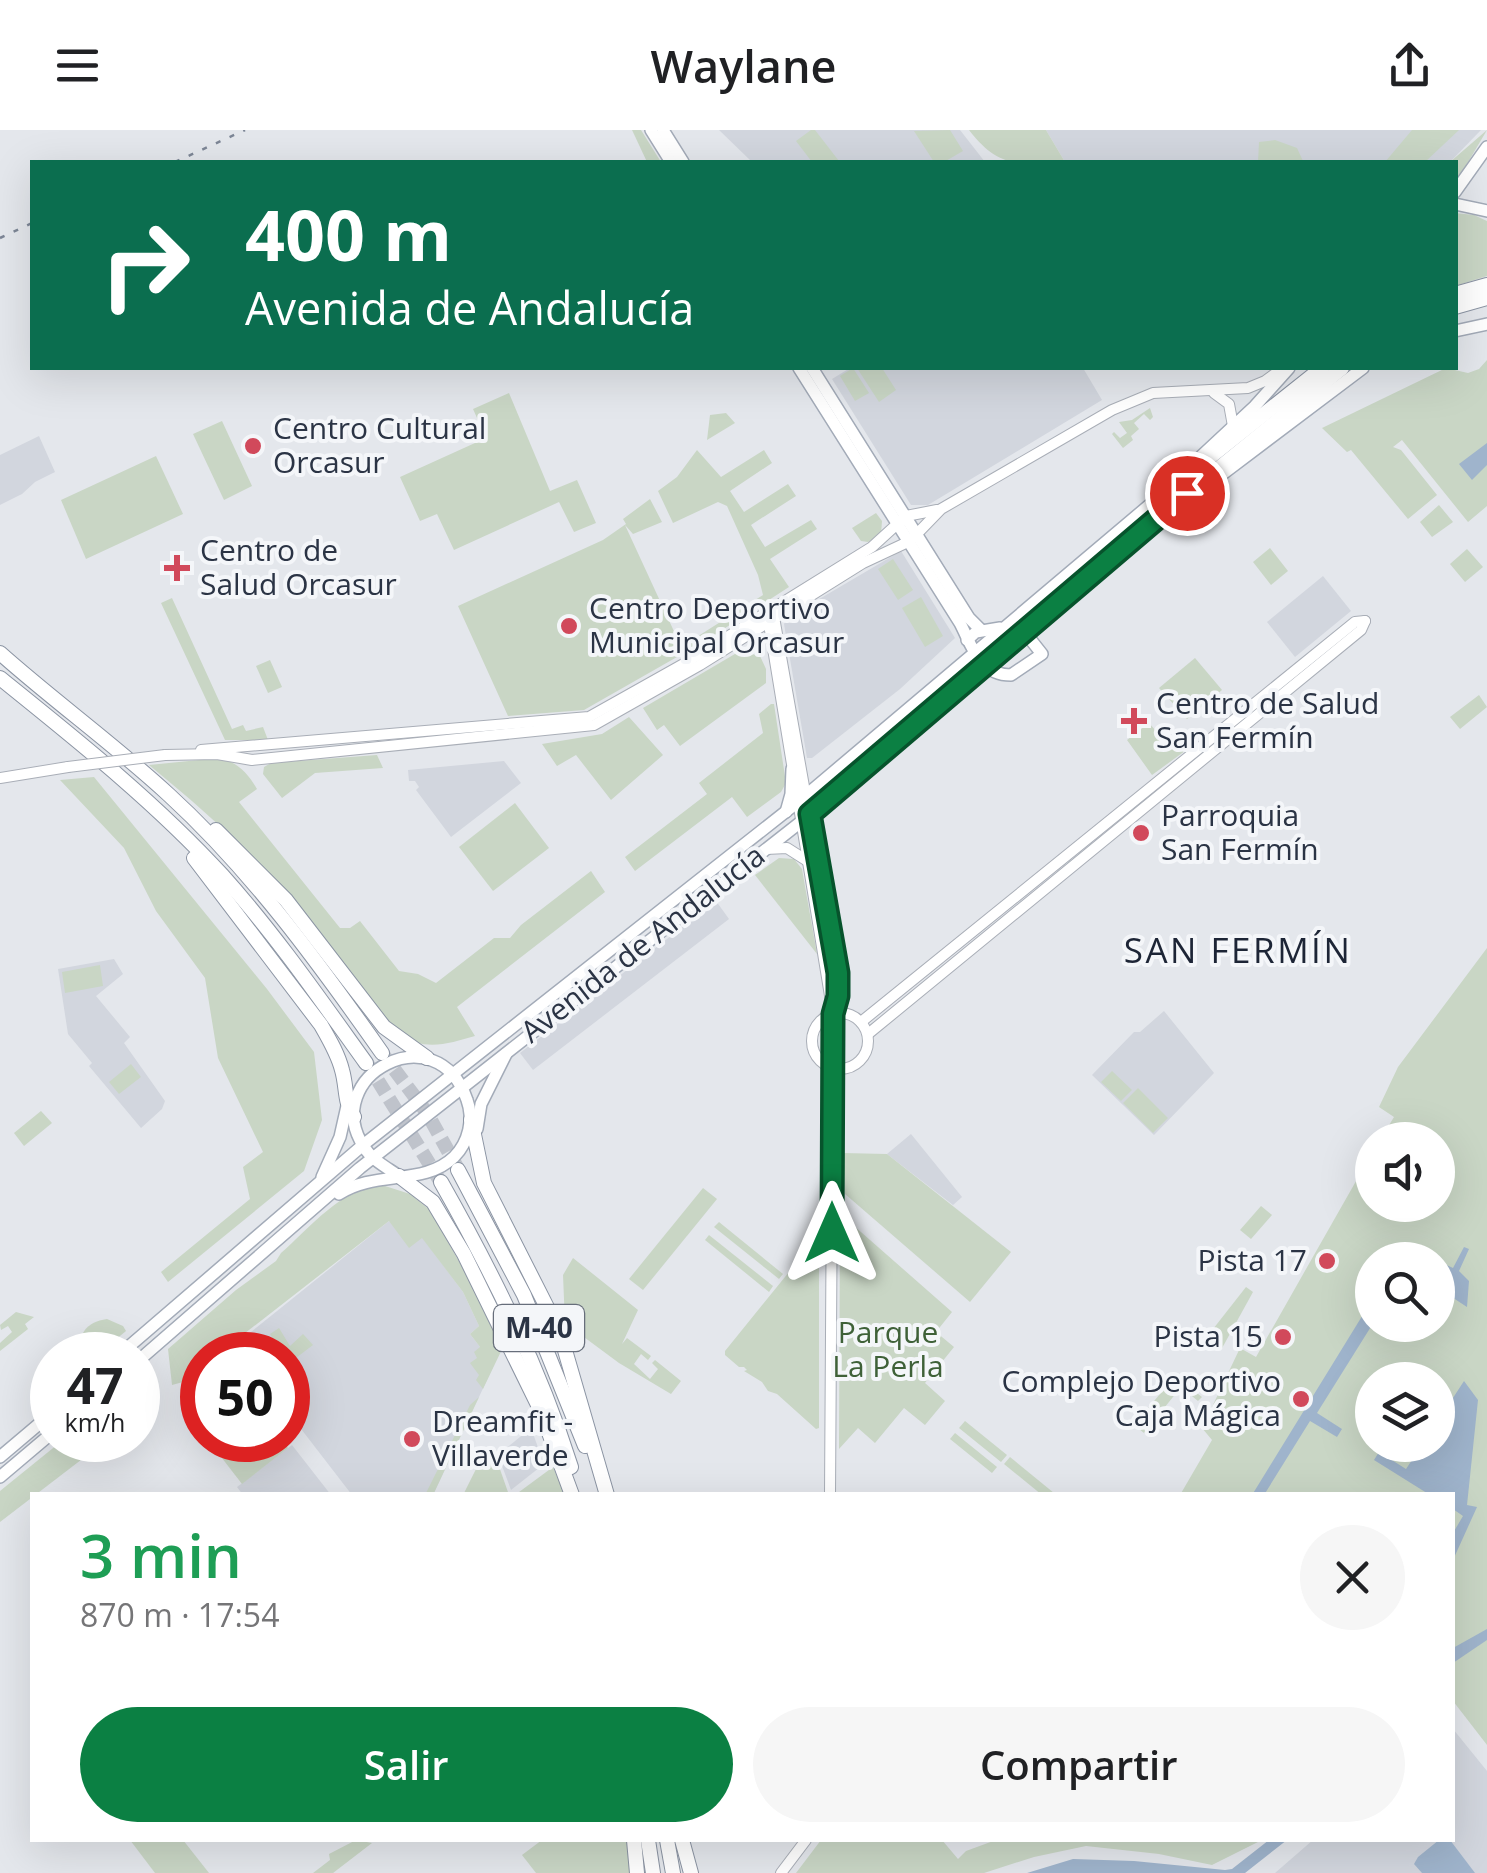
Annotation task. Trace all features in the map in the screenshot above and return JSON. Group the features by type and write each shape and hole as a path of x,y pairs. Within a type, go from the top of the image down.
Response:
{"highway":[{"path":"1458,293 1487,285"},
{"path":"1458,307 1487,298"},
{"name":"Avenida de Andalucía","path":"1162,496 1320,370"},
{"name":"Avenida de Andalucía","path":"1165,512 1340,370"},
{"path":"0,654 171,797 259,890 382,1053"},
{"path":"0,678 89,750 221,874 262,922 366,1063"},
{"path":"171,797 195,810 244,856 307,926 384,1027 427,1058"},
{"path":"168,821 321,1025 343,1071 351,1111"},
{"path":"471,1120 484,1183 560,1333 577,1383 602,1492"},
{"name":"M-40","path":"458,1170 544,1341 602,1492"},
{"path":"399,1176 433,1202 464,1254 542,1411 571,1492"},
{"name":"M-40","path":"441,1182 518,1328 554,1414 579,1492"},
{"path":"634,1842 637,1873"},
{"path":"648,1842 653,1873"},
{"path":"666,1842 673,1873"},
{"path":"683,1842 691,1873"}],"main road":[{"path":"651,130 670,160"},
{"path":"663,130 683,160"},
{"path":"1458,188 1487,147"},
{"path":"1458,205 1487,211"},
{"path":"1458,329 1487,324"},
{"path":"800,370 907,521"},
{"path":"813,370 907,521 908,540 973,652 994,673 1010,674 1042,654 1024,630 1005,626 981,630 968,640"},
{"path":"1162,496 1260,402 1284,370"},
{"path":"1165,512 1202,490 1361,370"},
{"name":"Avenida de Andalucía","path":"146,1332 363,1145 786,812 1162,496"},
{"name":"Avenida de Andalucía","path":"160,1342 372,1158 806,817 1165,512"},
{"path":"908,540 981,630"},
{"path":"786,812 792,794 792,769"},
{"path":"476,1143 480,1104 509,1048"},
{"path":"427,1058 461,1086 471,1120"},
{"name":"Avenida de Andalucía","path":"320,1182 362,1085 377,1068 395,1059 427,1058"},
{"path":"351,1111 372,1158 399,1176"},
{"name":"Avenida de Andalucía","path":"311,1213 350,1186 373,1178 428,1172 454,1157 471,1120"},
{"path":"0,1457 30,1432"},
{"path":"0,1476 30,1451"}],"street":[{"path":"770,618 907,521 941,509 1132,400 1162,392 1254,386 1282,370"},
{"path":"1203,390 1216,393 1229,404 1233,426"},
{"path":"907,521 908,540"},
{"path":"907,521 890,540 908,540"},
{"path":"0,778 215,747 267,747 589,717 908,540"},
{"path":"770,618 792,769 802,799"},
{"path":"770,618 838,973 833,1014"},
{"path":"868,1034 1059,870 1358,626"},
{"path":"806,817 809,862 833,1014 830,1492"},
{"path":"765,849 787,848 809,862"},
{"path":"861,1022 1059,870"},
{"path":"833,1014 848,1014 861,1022 868,1034 868,1048 861,1061 853,1067 834,1069 818,1059 812,1041 818,1024 833,1014"},
{"path":"782,1873 805,1842"}],"shaded area":[{"path":"719,130 960,130 983,160 750,160"},
{"path":"1046,130 1481,130 1452,160 1064,160"},
{"path":"847,370 1084,370 1102,400 928,505 911,505 832,379"},
{"path":"39,436 55,472 0,505 0,455"},
{"path":"901,551 955,638 900,689 807,758 784,624 787,618"},
{"path":"1323,576 1351,611 1295,657 1267,622"},
{"path":"504,761 521,783 451,837 416,790 419,787 415,781 409,781 408,770"},
{"path":"716,901 729,919 533,1070 520,1053"},
{"path":"114,959 123,974 96,996 130,1037 124,1043 165,1101 162,1109 141,1128 89,1066 92,1063 68,1034 58,969"},
{"path":"1164,1011 1214,1073 1154,1135 1092,1075 1134,1032 1140,1032"},
{"path":"911,1134 962,1197 953,1205 887,1154"},
{"path":"389,1221 422,1237 463,1292 479,1326 470,1334 494,1365 434,1492 350,1492 310,1441 310,1332 251,1332"},
{"path":"531,1428 544,1464 511,1490 498,1455"},
{"path":"270,1462 305,1462 329,1492 241,1492 237,1487"},
{"path":"1455,1731 1487,1771 1487,1873 1275,1873 1311,1842 1455,1842"}],"green space":[{"path":"632,130 641,130 660,160 646,160"},
{"path":"815,130 838,160 810,160 796,141"},
{"path":"950,130 963,151 947,160 933,160 914,131"},
{"path":"969,130 1046,130 1064,160 1008,160 980,143"},
{"path":"1412,130 1459,130 1427,160 1387,160"},
{"path":"1487,130 1458,177 1458,160 1452,160"},
{"path":"1275,140 1297,148 1303,160 1258,160 1259,142"},
{"path":"1458,213 1487,221 1487,276 1458,285"},
{"path":"1487,360 1487,506 1468,522 1402,440 1393,447 1401,450 1437,495 1408,519 1351,450 1347,452 1322,428 1442,370 1468,373"},
{"path":"854,370 869,393 855,401 840,376"},
{"path":"858,370 883,370 896,390 879,402"},
{"path":"509,393 550,491 577,480 596,523 574,532 559,502 454,550 437,514 420,521 400,477 486,438 473,409"},
{"path":"1150,408 1153,417 1150,420 1144,414 1134,423 1139,429 1123,448 1112,434 1120,438 1127,433 1119,422 1132,420"},
{"path":"726,413 735,423 707,440 710,415"},
{"path":"222,421 252,486 224,500 193,434"},
{"path":"697,450 721,477 764,450 772,463 730,491 744,512 788,484 796,496 751,525 765,547 811,520 817,529 770,559 789,587 688,652 684,645 763,595 727,506 718,502 673,523 658,491 677,477"},
{"path":"156,456 183,514 86,559 61,500"},
{"name":"Centro Deportivo Municipal Orcasur","path":"650,499 662,522 633,534 625,525 684,653 584,710 508,716 458,606 603,540 626,524 623,519"},
{"path":"1439,505 1453,522 1432,537 1420,522"},
{"path":"876,513 882,521 881,534 868,542 861,541 852,528"},
{"path":"1270,548 1288,571 1271,585 1253,562"},
{"path":"1467,549 1483,567 1465,582 1450,564"},
{"path":"893,559 913,590 898,600 878,569"},
{"path":"921,597 943,636 925,647 902,608"},
{"path":"172,598 232,729 243,725 246,731 263,727 268,740 225,740 161,603"},
{"path":"740,651 760,656 766,669 766,683 680,746 664,725 657,730 643,708"},
{"path":"1195,658 1222,690 1187,719 1159,688"},
{"path":"270,660 282,687 268,693 256,666"},
{"path":"1479,695 1487,707 1460,729 1450,717"},
{"path":"771,704 786,783 781,792 747,817 732,797 635,871 625,857 707,794 699,783 763,733 759,714"},
{"path":"629,717 663,755 611,800 576,755 557,766 542,744 602,734"},
{"path":"1149,723 1169,746 1181,738 1189,748 1152,775 1127,740"},
{"path":"377,755 383,768 315,773 282,798 263,774 264,767 271,763"},
{"path":"219,758 237,765 250,778 257,789 239,802 340,928 350,928 360,921 399,971 418,974 436,983 494,938 510,938 521,925 591,871 605,892 457,1007 475,1036 438,1044 410,1040 381,1017 325,938 264,868 149,765"},
{"path":"94,777 314,1052 322,1120 304,1171 168,1282 161,1272 250,1199 243,1167 263,1152 218,1058 205,978 156,911 124,848 60,780"},
{"path":"515,803 549,848 493,891 459,847"},
{"path":"779,858 794,859 802,869 817,954 755,875"},
{"name":"Complejo Deportivo Caja Mágica","path":"1487,948 1487,1745 1455,1704 1455,1492 1182,1492 1212,1440 1202,1428 1240,1348 1256,1357 1355,1183 1355,1222 1455,1222 1455,1122 1391,1122 1394,1117 1379,1107 1398,1067"},
{"path":"100,965 103,986 65,993 62,972"},
{"path":"131,1064 141,1077 119,1094 109,1082"},
{"path":"1112,1071 1132,1090 1121,1101 1101,1082"},
{"path":"1138,1088 1168,1118 1153,1133 1123,1103"},
{"path":"41,1111 52,1123 24,1146 14,1133"},
{"path":"843,1153 887,1154 1011,1252 970,1302 845,1194"},
{"path":"382,1185 410,1194 430,1210 505,1343 483,1389 470,1363 477,1358 474,1352 480,1347 470,1334 479,1326 463,1292 422,1238 409,1248 389,1221 247,1332 188,1332 276,1261 327,1210 367,1187"},
{"path":"703,1188 717,1199 643,1290 629,1279"},
{"path":"1261,1206 1272,1215 1251,1239 1240,1230"},
{"name":"Parque La Perla","path":"845,1218 952,1312 936,1332 954,1347 925,1383 945,1401 925,1425 904,1408 875,1443 858,1428 839,1449 840,1220"},
{"path":"719,1222 783,1274 779,1279 714,1227"},
{"path":"709,1235 773,1286 769,1292 705,1240"},
{"name":"Parque La Perla","path":"819,1235 816,1429 725,1355 725,1351"},
{"path":"573,1258 638,1310 622,1344 627,1338 651,1356 648,1360 641,1354 634,1364 650,1379 658,1369 652,1363 655,1360 681,1381 671,1394 619,1363 565,1323 563,1275"},
{"path":"1246,1287 1253,1292 1221,1350 1206,1338"},
{"path":"16,1312 34,1317 25,1324 28,1329 0,1351 0,1343 12,1332 8,1326 1,1330 0,1325"},
{"path":"107,1319 126,1331 84,1332 93,1323"},
{"path":"180,1339 180,1383 172,1385 168,1349"},
{"path":"1175,1376 1202,1397 1198,1401 1181,1387 1144,1433 1134,1425"},
{"path":"479,1397 434,1492 426,1492 470,1405"},
{"path":"965,1421 1007,1455 1001,1462 959,1428"},
{"path":"955,1433 997,1467 992,1473 950,1439"},
{"path":"483,1455 495,1455 508,1492 464,1492"},
{"path":"1010,1457 1053,1492 1038,1492 1004,1464"},
{"path":"36,1462 78,1462 39,1492 30,1492 30,1499 0,1522 0,1491"},
{"path":"225,1462 270,1462 242,1484"},
{"path":"553,1467 564,1492 519,1492"},
{"path":"132,1842 185,1842 209,1873 155,1873"},
{"path":"352,1842 372,1843 333,1873 313,1873 330,1860 329,1854"},
{"path":"539,1842 627,1842 630,1873 536,1873 522,1855"},
{"path":"819,1842 944,1842 958,1859 966,1851 991,1842 1258,1842 1212,1865 1086,1846 984,1873 796,1873"}],"water":[{"path":"1487,443 1487,465 1472,480 1459,464"},
{"path":"1464,1247 1469,1249 1459,1271 1469,1281 1467,1307 1455,1299 1455,1264"},
{"path":"1355,1328 1355,1342 1361,1342 1317,1413 1342,1429 1337,1437 1310,1421 1266,1492 1254,1492"},
{"path":"1464,1381 1478,1400 1467,1505 1477,1507 1455,1556 1455,1530 1463,1516 1455,1510 1455,1492 1425,1492 1377,1462 1395,1462 1406,1469 1411,1462 1455,1462 1455,1395"},
{"path":"1487,1629 1487,1640 1455,1662 1455,1647"},
{"path":"1266,1842 1284,1842 1245,1873 1027,1873 1073,1859 1232,1869"},
{"path":"1437,1842 1452,1842 1475,1873 1422,1873 1414,1864"}],"tunnel":[{"path":"382,1053 427,1113 458,1169"},
{"path":"367,1063 440,1181"}],"railway":[{"path":"179,160 245,130"},
{"path":"0,238 30,224"}],"place":[{"name":"Centro Cultural Orcasur","path":"253,446"},
{"name":"Centro de Salud Orcasur","path":"177,568"},
{"name":"Centro Deportivo Municipal Orcasur","path":"569,626"},
{"name":"Centro de Salud San Fermín","path":"1134,721"},
{"name":"Parroquia San Fermín","path":"1141,833"},
{"name":"Pista 17","path":"1327,1261"},
{"name":"Pista 15","path":"1283,1337"},
{"name":"Complejo Deportivo Caja Mágica","path":"1301,1399"},
{"name":"Dreamfit - Villaverde","path":"412,1439"}],"district":[{"name":"SAN FERMÍN","path":"1238,951"}],"route":[{"path":"832,1233 833,1014 838,973 810,814 1187,493"}]}
